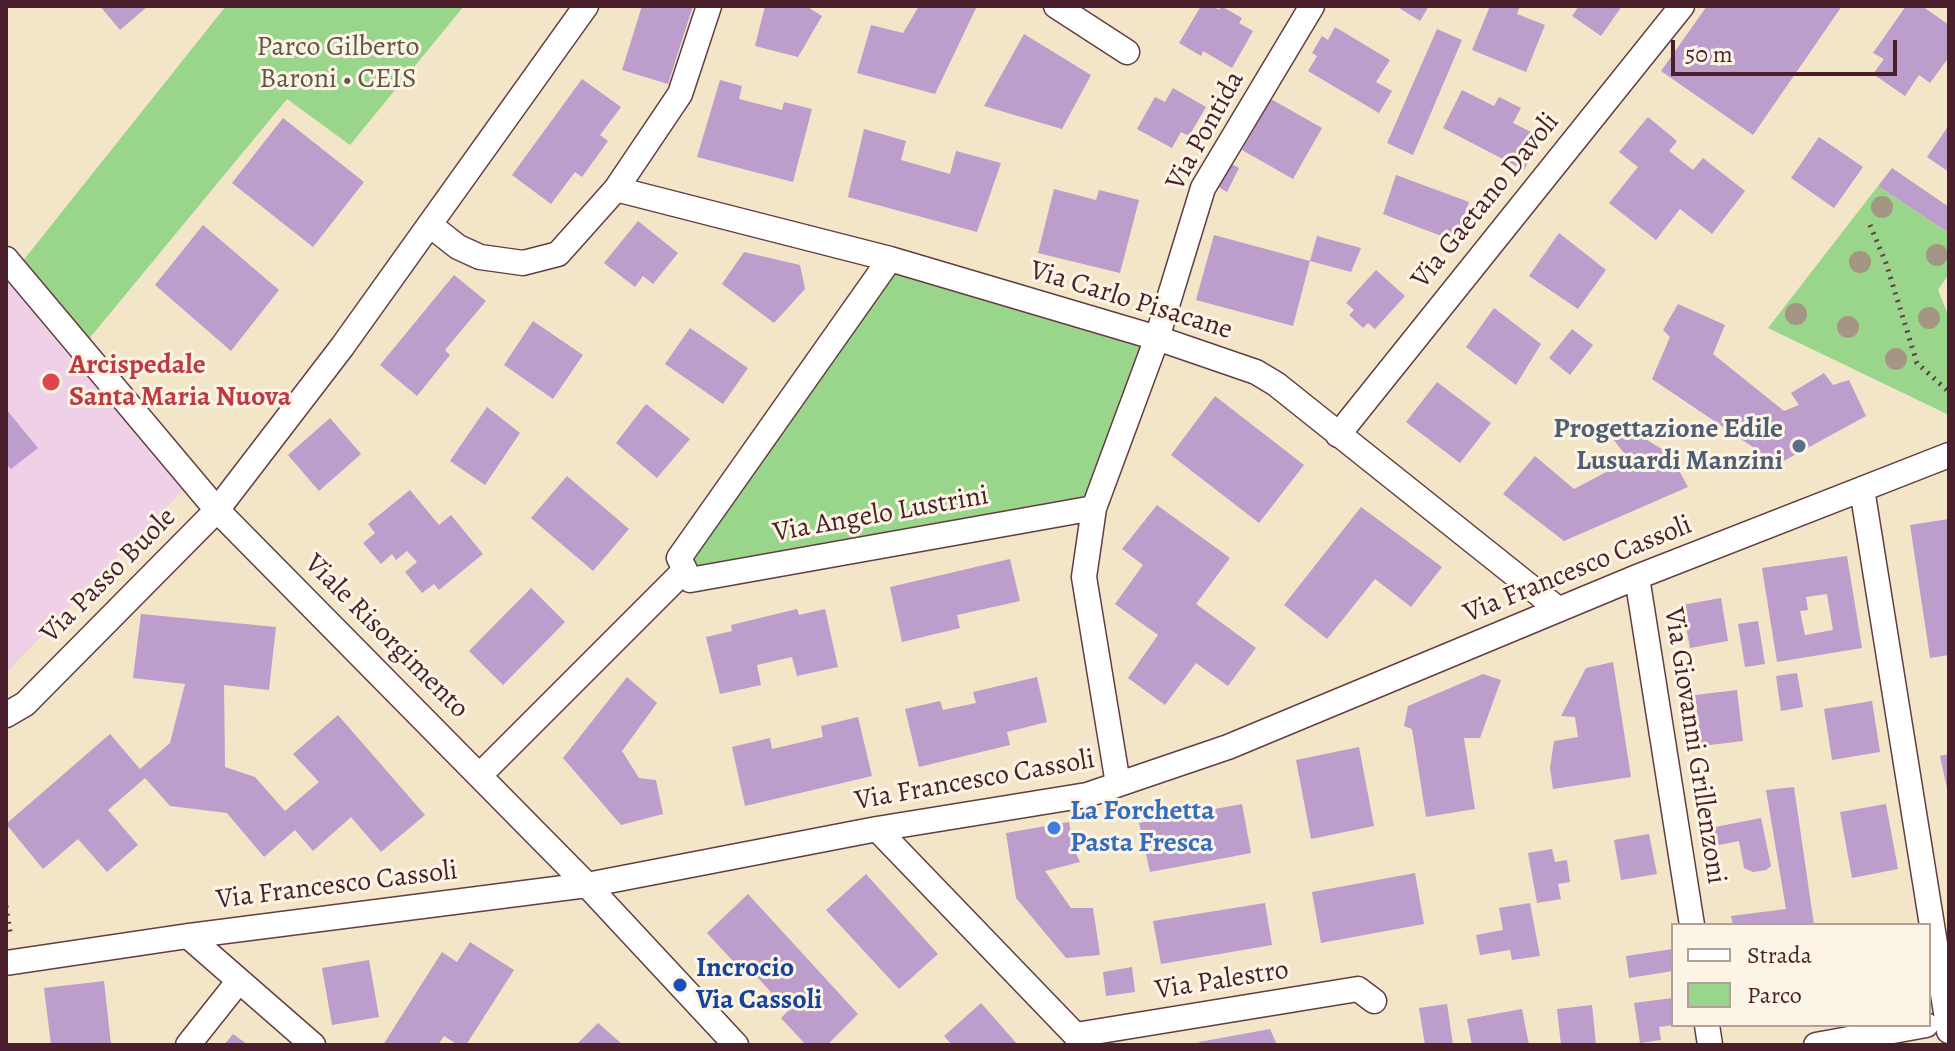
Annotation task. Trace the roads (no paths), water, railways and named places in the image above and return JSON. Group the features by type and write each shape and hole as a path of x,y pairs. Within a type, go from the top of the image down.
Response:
{"street":[{"name":"Via Passo Buole","path":"6,715 25,704 217,510 342,347 586,6"},
{"path":"430,225 458,247 480,257 523,263 558,254 616,189 680,94 709,6"},
{"path":"1056,6 1127,52"},
{"name":"Via Pontida","path":"1157,338 1203,188 1312,6"},
{"name":"Via Gaetano Davoli","path":"1338,435 1682,6"},
{"name":"Via Carlo Pisacane","path":"616,189 890,259 1157,338 1262,375 1558,609"},
{"name":"Viale Risorgimento","path":"6,259 217,510 587,885 736,1045"},
{"path":"480,775 685,570 679,558 890,259"},
{"path":"1118,784 1084,577 1094,508 1157,338"},
{"name":"Via Francesco Cassoli","path":"6,963 188,936 587,885 877,829 1087,795 1228,747 1637,577 1949,455"},
{"path":"1862,489 1925,923"},
{"name":"Via Angelo Lustrini","path":"685,570 690,580 1094,508"},
{"name":"Via Giovanni Grillenzoni","path":"1637,577 1692,923"},
{"name":"Via Palestro","path":"877,829 1080,1040 1358,989 1374,1001"},
{"path":"188,936 313,1045"},
{"path":"1931,963 1940,1025"},
{"path":"188,1045 238,982"},
{"path":"1816,1045 1928,1027"}],"place":[{"name":"Arcispedale Santa Maria Nuova","path":"51,382"},
{"name":"Progettazione Edile Lusuardi Manzini","path":"1799,446"},
{"name":"La Forchetta Pasta Fresca","path":"1054,828"},
{"name":"Incrocio Via Cassoli","path":"680,985"}],"park label":[{"name":"Parco Gilberto Baroni • CEIS","path":"338,64"}]}
